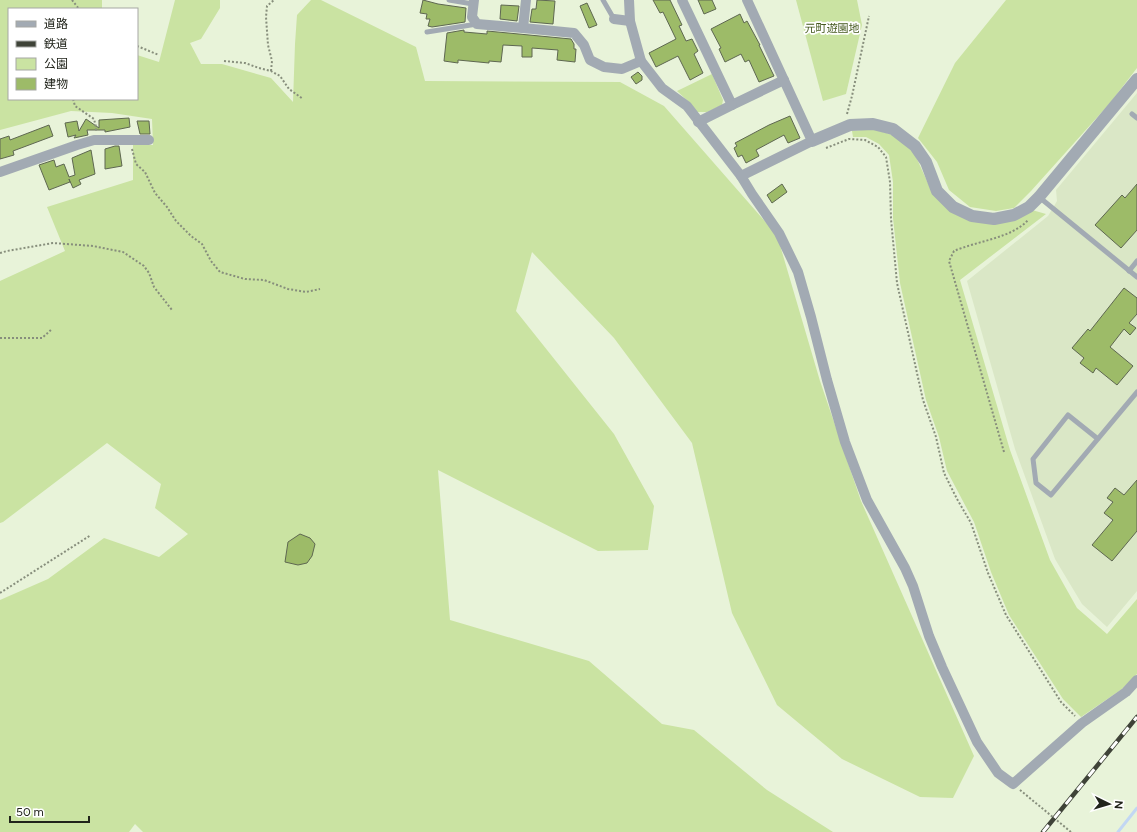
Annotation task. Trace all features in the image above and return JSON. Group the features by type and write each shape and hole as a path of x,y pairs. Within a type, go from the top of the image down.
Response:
{"street":[{"path":"523,28 526,0"},
{"path":"629,0 630,21 641,61 662,88 686,106 741,176 779,233 798,272 812,317 827,380 845,442 867,500 914,586 931,642 942,667 977,742 998,774 1013,784 1082,723 1126,692 1137,680"},
{"path":"682,0 732,105"},
{"path":"747,0 812,142"},
{"path":"473,2 472,17 477,24 574,33 584,45 590,60 604,67 622,69 641,61"},
{"path":"614,19 630,21"},
{"path":"741,176 842,128 850,125 873,124 893,129 915,146 926,162 937,191 953,207 972,216 994,219 1014,215 1028,207 1039,197 1137,79"},
{"path":"698,122 784,80"},
{"path":"0,172 94,140 149,140"}],"lane":[{"path":"449,0 473,2"},
{"path":"603,0 614,19"},
{"path":"427,32 477,24"},
{"path":"1132,114 1137,118"},
{"path":"1039,197 1137,277"},
{"path":"1129,271 1137,261"},
{"path":"1098,439 1068,414 1033,459 1036,483 1051,496 1137,392"}],"path":[{"path":"72,0 78,8"},
{"path":"271,71 272,61 268,45 266,17 267,6 274,0"},
{"path":"842,128 852,96 869,16"},
{"path":"138,46 159,55"},
{"path":"224,61 245,63 271,71 280,76 289,89 303,99"},
{"path":"73,100 75,106 94,119 96,127 94,140"},
{"path":"812,142 819,148 828,148 849,139 865,140 878,147 886,157 890,182 891,219 897,283 923,400 936,437 944,473 971,523 988,573 1006,615 1061,702 1082,723"},
{"path":"129,140 136,164 145,172 155,193 176,221 191,236 202,244 211,261 220,272 245,278 264,280 288,289 306,292 320,289"},
{"path":"1004,452 949,261 954,251 967,245 1006,234 1026,223 1031,218"},
{"path":"0,253 53,243 93,246 123,252 144,266 149,273 154,288 172,310"},
{"path":"0,338 42,338 52,329"},
{"path":"0,593 91,535"},
{"path":"1013,784 1071,832"}],"shaded area":[{"path":"1137,93 1137,591 1107,627 1082,604 1055,559 1015,449 967,281 1048,216 1057,201 1056,190"}],"green space":[{"path":"0,0 102,0 102,8 8,8 8,100 138,100 138,55 159,62 175,0 220,0 220,8 201,39 190,43 201,64 222,64 271,78 293,102 297,15 311,0 321,0 416,47 425,81 620,82 664,106 777,235 820,381 861,501 974,756 953,798 920,797 842,759 777,705 732,613 692,443 614,338 532,252 516,311 614,434 654,506 648,550 598,551 438,470 450,620 589,661 662,724 694,730 767,790 833,832 143,832 135,824 129,832 0,832 0,600 48,579 104,538 159,557 188,534 155,508 161,484 107,443 0,523 0,281 65,251 47,207 133,180 133,145 153,145 152,119 112,113 71,111 0,130"},
{"name":"元町遊園地","path":"796,0 857,0 862,25 846,94 823,101"},
{"path":"1006,0 1137,0 1137,68 1110,103 1031,191 1014,208 996,211 970,207 949,190 937,162 918,138 955,63"},
{"path":"712,74 723,100 722,105 707,112 696,112 690,103 677,91"},
{"path":"872,129 890,134 912,148 932,192 970,220 1032,210 1046,214 960,280 1010,450 1050,560 1077,608 1107,634 1137,599 1137,674 1122,689 1081,717 1063,699 1009,615 991,572 974,522 947,471 939,437 926,400 900,283 893,218 893,182 889,155 879,144 866,137 853,137 852,131"}],"building":[{"path":"423,0 466,8 465,22 432,27 428,26 430,19 426,19 427,14 420,13"},
{"path":"537,0 555,1 553,24 530,22 532,9 536,9"},
{"path":"653,0 670,0 682,25 679,26 686,41 692,39 698,51 694,54 703,73 690,80 678,56 656,67 649,53 676,39 663,12 660,13"},
{"path":"698,0 712,0 716,9 704,14"},
{"path":"587,3 597,25 589,28 580,6"},
{"path":"501,5 519,6 517,21 500,19"},
{"path":"740,14 744,23 747,21 774,76 759,82 749,60 745,62 741,54 725,62 719,49 721,48 711,29"},
{"path":"464,30 464,32 487,34 487,31 571,39 574,44 574,49 576,49 575,62 557,60 558,50 532,48 532,57 522,57 522,46 503,45 501,62 489,61 489,63 458,60 458,63 444,61 447,33"},
{"path":"638,72 642,76 642,80 636,84 631,77"},
{"path":"790,116 800,138 788,143 784,135 756,150 759,156 746,163 742,155 738,157 734,148 737,146 735,143"},
{"path":"129,118 130,127 105,132 105,130 87,130 88,135 74,138 76,135 68,137 65,123 77,121 79,131 86,119 99,128 99,120"},
{"path":"137,121 149,121 150,134 140,134"},
{"path":"49,125 53,136 13,151 14,155 0,159 0,139 9,136 10,140"},
{"path":"119,146 122,166 105,169 105,149"},
{"path":"91,150 95,174 79,180 81,184 73,188 69,179 70,182 49,190 39,165 54,160 56,167 64,164 69,177 75,175 72,158"},
{"path":"782,184 787,192 772,203 767,195"},
{"path":"1137,184 1137,230 1121,248 1095,225 1122,195 1125,198"},
{"path":"1124,288 1137,298 1137,314 1129,323 1136,328 1130,335 1124,329 1110,347 1133,366 1117,385 1096,368 1093,373 1080,363 1084,358 1072,348 1088,329 1090,331"},
{"path":"1137,480 1137,531 1112,561 1092,545 1113,520 1104,513 1113,502 1107,498 1115,488 1124,495"},
{"path":"300,534 310,538 315,544 312,556 307,563 298,565 285,562 288,542"}],"waterway":[{"path":"1118,832 1137,808"}],"railway":[{"path":"1043,832 1137,717"}]}
